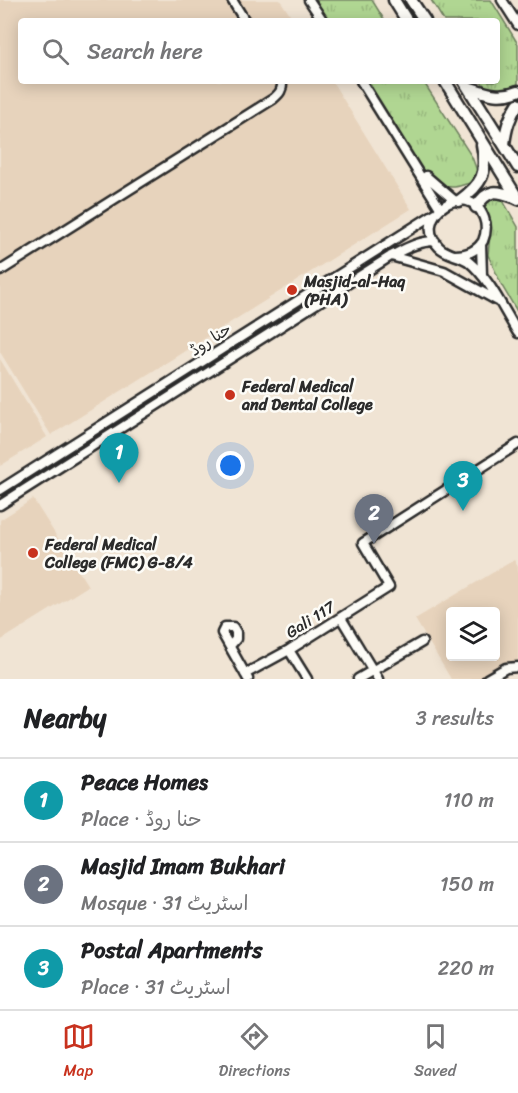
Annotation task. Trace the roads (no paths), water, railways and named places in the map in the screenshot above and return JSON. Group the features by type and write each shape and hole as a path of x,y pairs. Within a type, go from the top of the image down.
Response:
{"main road":[{"path":"394,0 405,18"},
{"path":"411,0 422,18"},
{"path":"447,84 518,199"},
{"path":"466,84 493,96 518,91"},
{"path":"466,84 518,167"},
{"path":"504,144 508,123 518,104"},
{"path":"457,201 478,185 482,178 484,159 479,136"},
{"path":"476,207 482,197 488,193 500,192 518,199"}],"street":[{"path":"232,0 244,18"},
{"path":"309,0 320,18"},
{"path":"502,0 518,26"},
{"path":"0,271 273,99 280,93 282,84"},
{"path":"363,84 411,161 438,210"},
{"path":"411,161 432,183 457,201 476,207 483,215 486,224 481,244 482,275"},
{"path":"457,201 438,210 432,227 435,242 444,250 467,260 482,275 518,333"},
{"name":"حنا روڈ","path":"0,490 438,210"},
{"name":"حنا روڈ","path":"0,505 391,256 415,244 426,241 435,242"},
{"path":"455,255 468,253 481,244"},
{"path":"391,256 444,271 498,301"},
{"path":"188,371 194,381"},
{"name":"Gali 117","path":"246,677 389,587 363,543 518,444"},
{"path":"341,618 378,679"},
{"path":"230,646 236,639 236,632 233,627 225,627 222,633 246,677"},
{"path":"358,679 422,642"},
{"path":"289,650 307,679"},
{"path":"487,679 506,668 518,667"}],"place":[{"name":"Masjid-al-Haq (PHA)","path":"292,290"},
{"name":"Federal Medical and Dental College","path":"230,395"},
{"name":"Peace Homes","path":"119,483"},
{"name":"Postal Apartments","path":"463,511"},
{"name":"Masjid Imam Bukhari","path":"374,544"},
{"name":"Federal Medical College (FMC) G-8/4","path":"33,553"}]}
